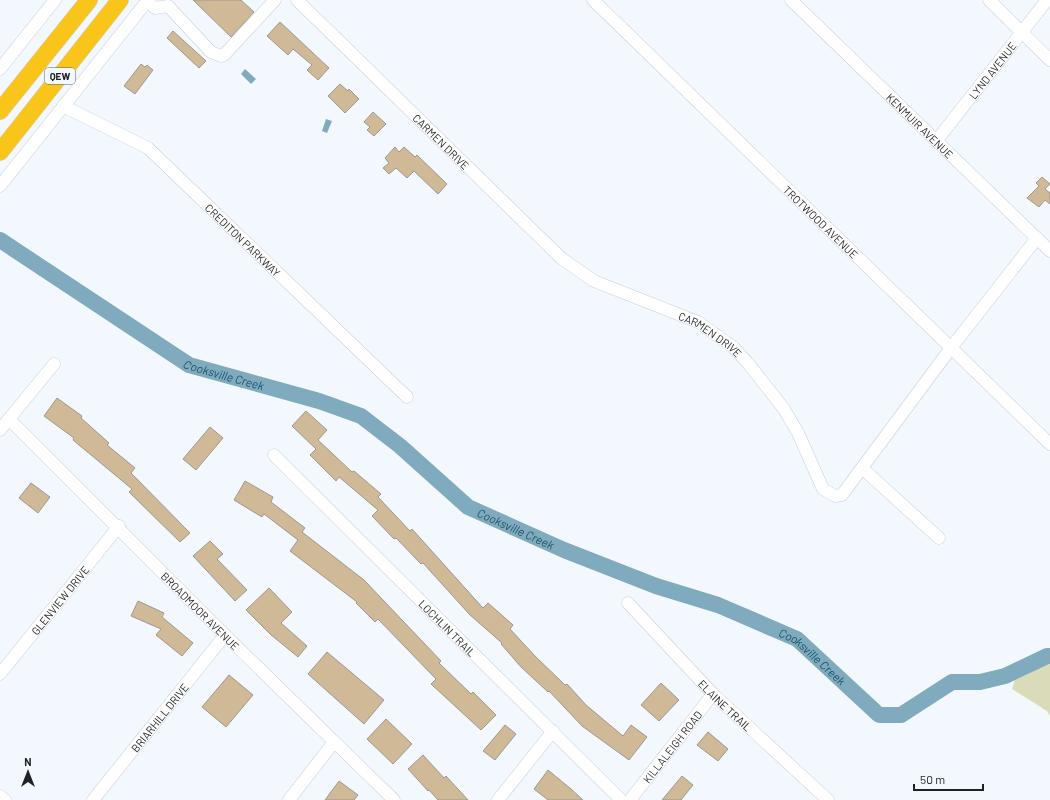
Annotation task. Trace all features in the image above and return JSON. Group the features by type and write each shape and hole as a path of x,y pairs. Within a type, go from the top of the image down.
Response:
{"highway":[{"name":"QEW","path":"0,111 89,0"},
{"name":"QEW","path":"0,152 120,0"}],"street":[{"path":"0,69 55,0"},
{"path":"0,186 147,0 155,8 168,6 212,52 221,56 224,55 275,0"},
{"name":"CARMEN DRIVE","path":"297,0 561,258 583,275 600,283 698,322 733,347 752,368 784,409 798,433 820,483 826,492 835,496 842,495 951,348 1037,238"},
{"name":"TROTWOOD AVENUE","path":"593,0 1050,444"},
{"name":"KENMUIR AVENUE","path":"791,0 1050,251"},
{"path":"988,0 1050,60"},
{"name":"LYND AVENUE","path":"937,140 1047,0"},
{"name":"CREDITON PARKWAY","path":"64,106 148,148 407,397"},
{"path":"0,430 54,364"},
{"name":"BROADMOOR AVENUE","path":"9,418 225,635 394,800"},
{"name":"LOCHLIN TRAIL","path":"274,455 621,800"},
{"path":"862,468 939,538"},
{"name":"GLENVIEW DRIVE","path":"0,674 118,526"},
{"name":"ELAINE TRAIL","path":"628,603 713,694 828,800"},
{"name":"BRIARHILL DRIVE","path":"93,800 225,635"},
{"name":"KILLALEIGH ROAD","path":"630,800 713,694"},
{"path":"498,800 553,731"},
{"path":"289,800 334,742"},
{"path":"0,796 5,800"}],"green space":[{"path":"1050,651 1050,716 1047,711 1012,689 1020,664"}],"water":[{"path":"245,69 256,79 251,84 241,74"},
{"path":"326,119 332,121 327,133 322,131"}],"building":[{"path":"193,0 241,0 254,12 231,37"},
{"path":"280,22 329,68 318,80 307,70 312,65 293,49 288,55 267,36"},
{"path":"173,31 206,61 199,68 167,38"},
{"path":"141,64 145,67 147,65 153,70 135,94 124,86"},
{"path":"340,84 348,91 349,89 359,99 345,113 328,96"},
{"path":"373,112 386,124 374,136 367,130 370,127 364,122"},
{"path":"395,147 399,152 404,147 415,157 417,155 447,184 438,194 414,171 407,178 396,168 389,174 383,168 389,163 385,158"},
{"path":"1042,177 1050,184 1045,189 1050,193 1050,204 1045,200 1039,207 1027,198 1039,186 1036,183"},
{"path":"57,398 82,416 81,418 109,443 107,445 135,468 131,473 190,533 180,542 129,492 132,489 73,440 74,438 44,416"},
{"path":"306,411 327,430 318,440 352,472 354,471 381,494 378,497 410,531 412,529 483,608 488,603 513,625 510,629 535,656 565,685 567,684 586,705 623,736 631,725 647,737 629,760 582,726 549,691 548,692 521,667 501,644 502,643 470,615 423,563 421,564 372,516 378,510 339,477 336,481 310,455 316,449 292,426"},
{"path":"210,427 223,438 196,470 183,459"},
{"path":"245,481 273,497 271,502 305,528 302,532 364,580 441,661 439,663 471,694 473,692 496,715 481,730 431,684 436,679 378,619 375,622 356,603 357,602 290,551 298,540 264,514 262,517 234,500"},
{"path":"31,483 50,497 38,513 19,498"},
{"path":"210,541 223,554 217,559 247,590 235,601 193,556"},
{"path":"269,588 292,612 281,623 307,646 298,657 270,634 246,610"},
{"path":"138,601 164,613 162,617 193,643 182,656 156,635 161,629 131,616"},
{"path":"327,652 384,700 364,724 308,674"},
{"path":"229,675 253,695 226,727 202,707"},
{"path":"661,683 679,700 659,721 641,705"},
{"path":"386,719 412,744 393,764 367,739"},
{"path":"505,725 516,734 495,760 483,751"},
{"path":"708,732 728,749 718,761 697,745"},
{"path":"423,755 444,778 446,776 468,800 438,800 429,790 428,791 408,769"},
{"path":"548,770 583,800 548,800 534,789"},
{"path":"682,776 693,785 681,800 662,800"},
{"path":"339,781 358,795 354,800 325,800"}],"waterway":[{"name":"Cooksville Creek","path":"0,240 189,365 319,401 361,416 400,446 468,507 564,550 656,586 718,605 797,639 879,715 901,715 952,682 980,682 1005,676 1047,656 1050,656"}]}
